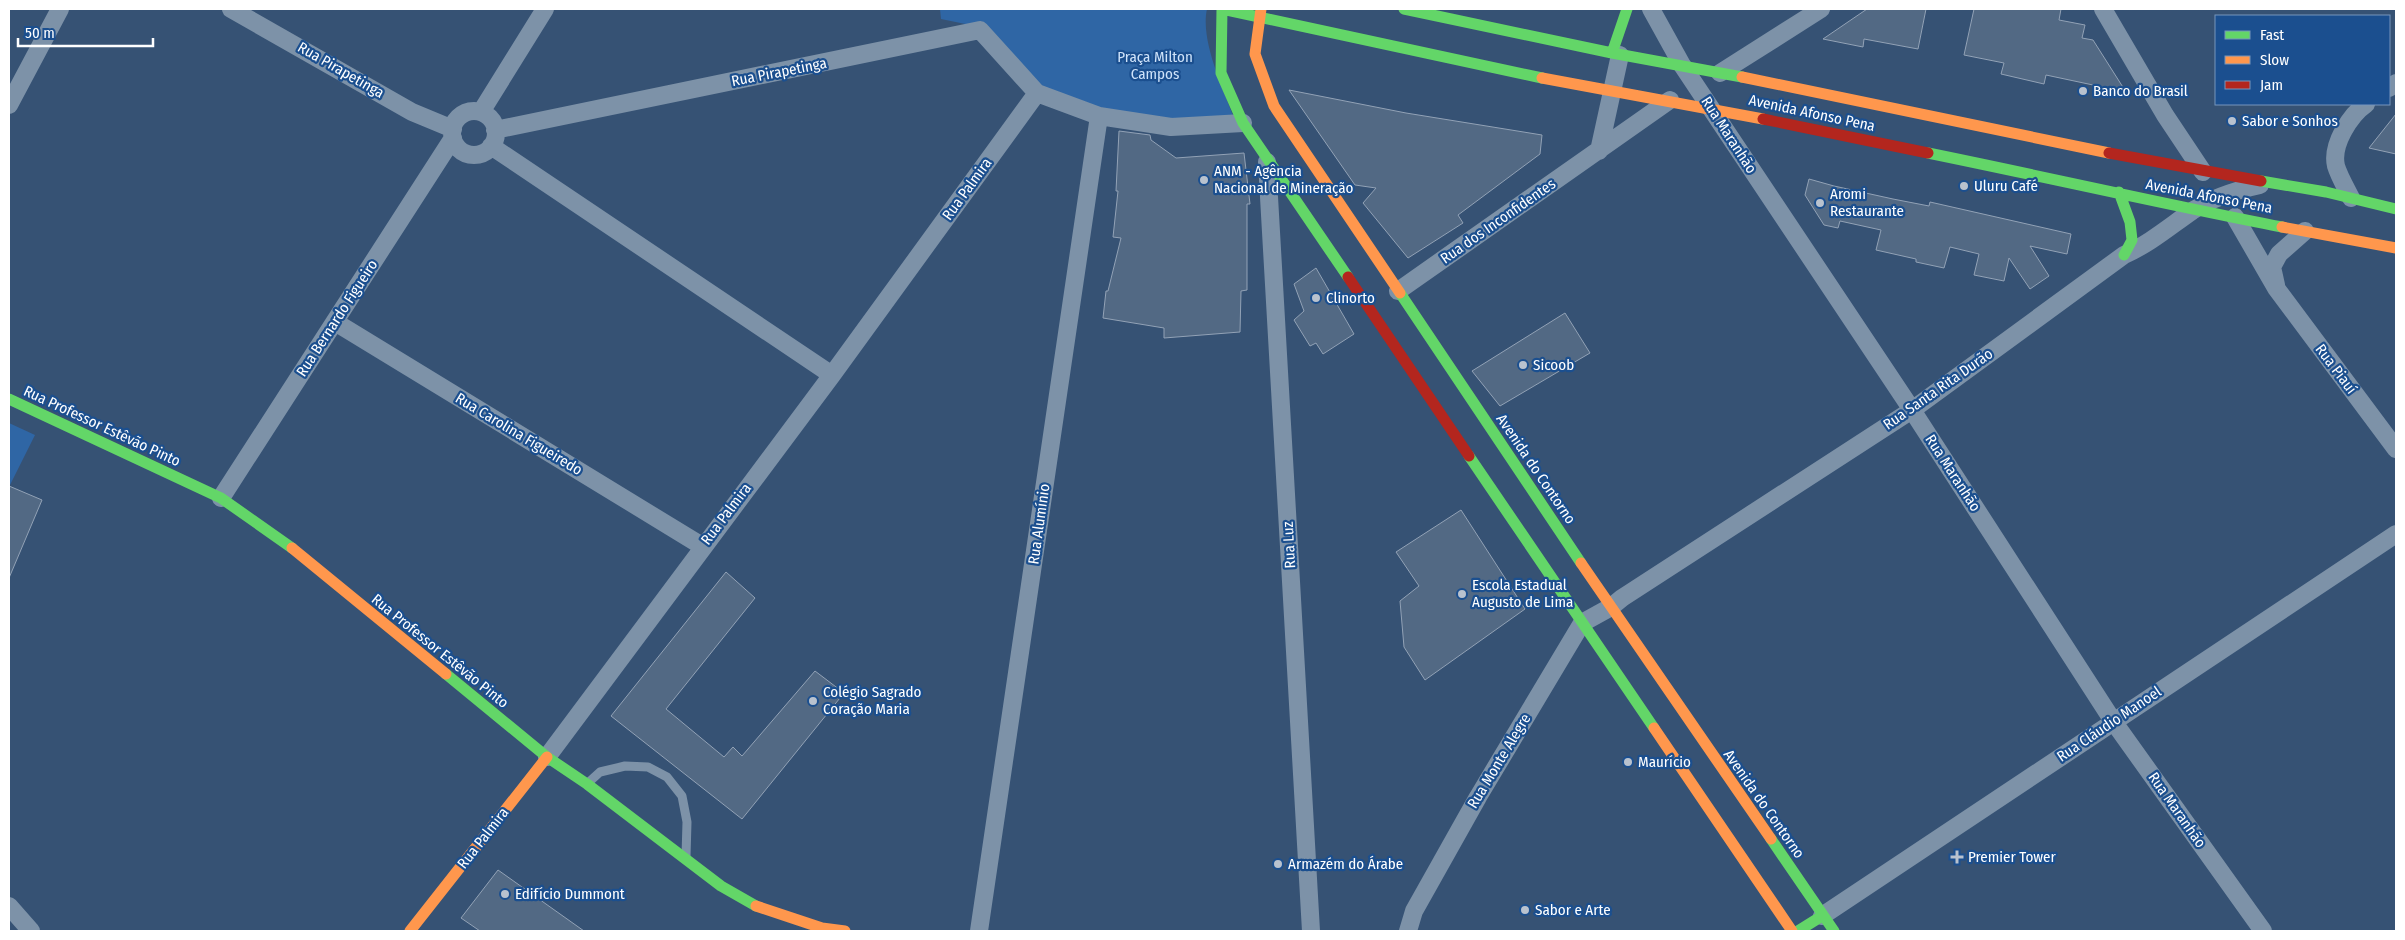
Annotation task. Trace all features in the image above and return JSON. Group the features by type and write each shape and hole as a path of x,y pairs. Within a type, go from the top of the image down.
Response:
{"main road":[{"name":"Avenida Afonso Pena","path":"1222,9 1261,13 1583,87 1711,108 2118,192 2194,210 2396,248"},
{"path":"1222,9 1221,73 1242,123 1792,931"},
{"name":"Avenida Afonso Pena","path":"1404,9 1616,54 1720,72 2203,172 2351,198 2396,209"},
{"path":"1616,54 1627,9"},
{"name":"Avenida do Contorno","path":"1261,13 1255,54 1274,106 1611,607 1834,931"},
{"path":"2118,192 2130,222 2132,240 2124,256"},
{"name":"Rua Professor Estêvão Pinto","path":"9,399 221,498 278,537 547,757 587,784 721,886 759,908 822,930 845,931"},
{"name":"Rua Palmira","path":"410,931 547,757"},
{"path":"1798,931 1822,916"}],"street":[{"path":"9,105 60,9"},
{"name":"Rua Pirapetinga","path":"231,9 453,134"},
{"path":"481,112 545,9"},
{"name":"Rua Maranhão","path":"1651,9 1682,65 1912,410 2113,721 2263,931"},
{"path":"1720,72 1821,9"},
{"path":"2102,9 2165,115 2203,172"},
{"name":"Rua Pirapetinga","path":"493,138 980,30 1037,93"},
{"path":"1599,151 1612,91 1616,54"},
{"path":"1037,93 1099,116 1171,127 1242,123"},
{"name":"Rua Palmira","path":"547,757 702,546 832,375 1037,93"},
{"name":"Rua dos Inconfidentes","path":"1398,291 1670,100"},
{"path":"2351,198 2336,165 2338,140 2363,106"},
{"path":"493,138 477,154 467,153 458,148 453,134 454,123 463,114 481,112 491,119 493,138 832,375"},
{"name":"Rua Alumínio","path":"979,931 1099,116"},
{"name":"Rua Bernardo Figueiro","path":"221,498 335,322 453,134"},
{"name":"Rua Luz","path":"1267,159 1311,931"},
{"name":"Rua Santa Rita Durão","path":"1611,607 1622,598 1912,410 2124,256 2143,246 2194,210 2229,193 2269,183"},
{"name":"Rua Piauí","path":"2235,217 2276,288 2396,449"},
{"path":"2276,288 2272,267 2279,254 2305,231"},
{"name":"Rua Carolina Figueiredo","path":"335,322 702,546"},
{"name":"Rua Cláudio Manoel","path":"1822,916 2396,534"},
{"path":"1582,623 1611,607"},
{"name":"Rua Monte Alegre","path":"1408,931 1414,911 1478,797 1582,623"},
{"path":"9,906 31,931"}],"lane":[{"path":"587,784 600,772 625,766 648,767 667,777 682,796 687,822 686,861"}],"green space":[{"name":"Praça Milton Campos","path":"940,9 1207,9 1207,35 1210,49 1234,118 1172,126 1101,114 1039,91 980,27 941,19"},
{"path":"9,423 35,435 9,487"}],"building":[{"path":"1867,9 1926,9 1918,49 1864,39 1863,47 1823,39"},
{"path":"1974,9 2061,9 2059,20 2085,25 2082,38 2093,40 2126,92 2046,75 2044,84 2001,74 2004,63 1964,55"},
{"path":"1289,90 1406,113 1542,135 1540,154 1458,215 1463,223 1408,258 1363,203 1376,188 1355,185"},
{"path":"2396,114 2396,154 2369,148"},
{"path":"1119,131 1150,135 1151,140 1176,158 1244,153 1250,204 1247,204 1247,290 1241,291 1240,332 1164,338 1164,328 1103,318 1106,291 1108,291 1121,238 1113,237 1118,191 1116,191"},
{"path":"1809,179 1929,206 1930,202 2071,234 2067,254 2030,246 2049,276 2030,289 2009,258 2004,281 1974,275 1979,254 1950,247 1944,268 1916,262 1916,259 1876,250 1881,230 1840,221 1838,228 1824,225 1805,195"},
{"name":"Clinorto","path":"1316,268 1354,334 1323,354 1316,343 1310,346 1294,320 1304,311 1294,284"},
{"path":"1565,313 1590,353 1500,406 1472,371"},
{"path":"9,486 42,500 9,578"},
{"name":"Escola Estadual Augusto de Lima","path":"1461,510 1525,609 1425,680 1404,647 1400,601 1419,586 1396,552"},
{"name":"Colégio Sagrado Coração Maria","path":"726,572 755,598 666,709 724,757 733,747 742,756 815,671 844,693 742,819 611,716"},
{"name":"Edifício Dummont","path":"498,870 584,931 480,931 461,918"}],"traffic: fast":[{"path":"1222,9 1542,78"},
{"path":"1222,9 1221,73 1243,123 1348,277"},
{"path":"1404,9 1612,53 1742,77"},
{"path":"1612,53 1627,9"},
{"path":"1928,153 2282,227"},
{"path":"2261,181 2326,192 2396,209"},
{"path":"2119,192 2130,222 2132,240 2124,255"},
{"path":"1400,293 1581,563"},
{"path":"9,399 221,498 292,548"},
{"path":"1469,456 1654,728"},
{"path":"446,674 547,757 587,784 721,886 756,906"},
{"path":"1771,839 1834,931"},
{"path":"1798,931 1822,916"}],"traffic: slow":[{"path":"1261,9 1255,54 1274,106 1400,293"},
{"path":"1742,77 2109,153"},
{"path":"1542,78 1763,119"},
{"path":"2282,227 2396,248"},
{"path":"292,548 446,674"},
{"path":"1581,563 1771,839"},
{"path":"1654,728 1792,931"},
{"path":"410,931 547,757"},
{"path":"756,906 822,928 845,931"}],"traffic: jam":[{"path":"1763,119 1928,153"},
{"path":"2109,153 2261,181"},
{"path":"1348,277 1469,456"}],"place":[{"name":"Banco do Brasil","path":"2083,91"},
{"name":"Sabor e Sonhos","path":"2232,121"},
{"name":"ANM - Agência Nacional de Mineração","path":"1204,180"},
{"name":"Uluru Café","path":"1964,186"},
{"name":"Aromi Restaurante","path":"1820,203"},
{"name":"Clinorto","path":"1316,298"},
{"name":"Sicoob","path":"1523,365"},
{"name":"Escola Estadual Augusto de Lima","path":"1462,594"},
{"name":"Colégio Sagrado Coração Maria","path":"813,701"},
{"name":"Maurício","path":"1628,762"},
{"name":"Premier Tower","path":"1957,857"},
{"name":"Armazém do Árabe","path":"1278,864"},
{"name":"Edifício Dummont","path":"505,894"},
{"name":"Sabor e Arte","path":"1525,910"}]}
